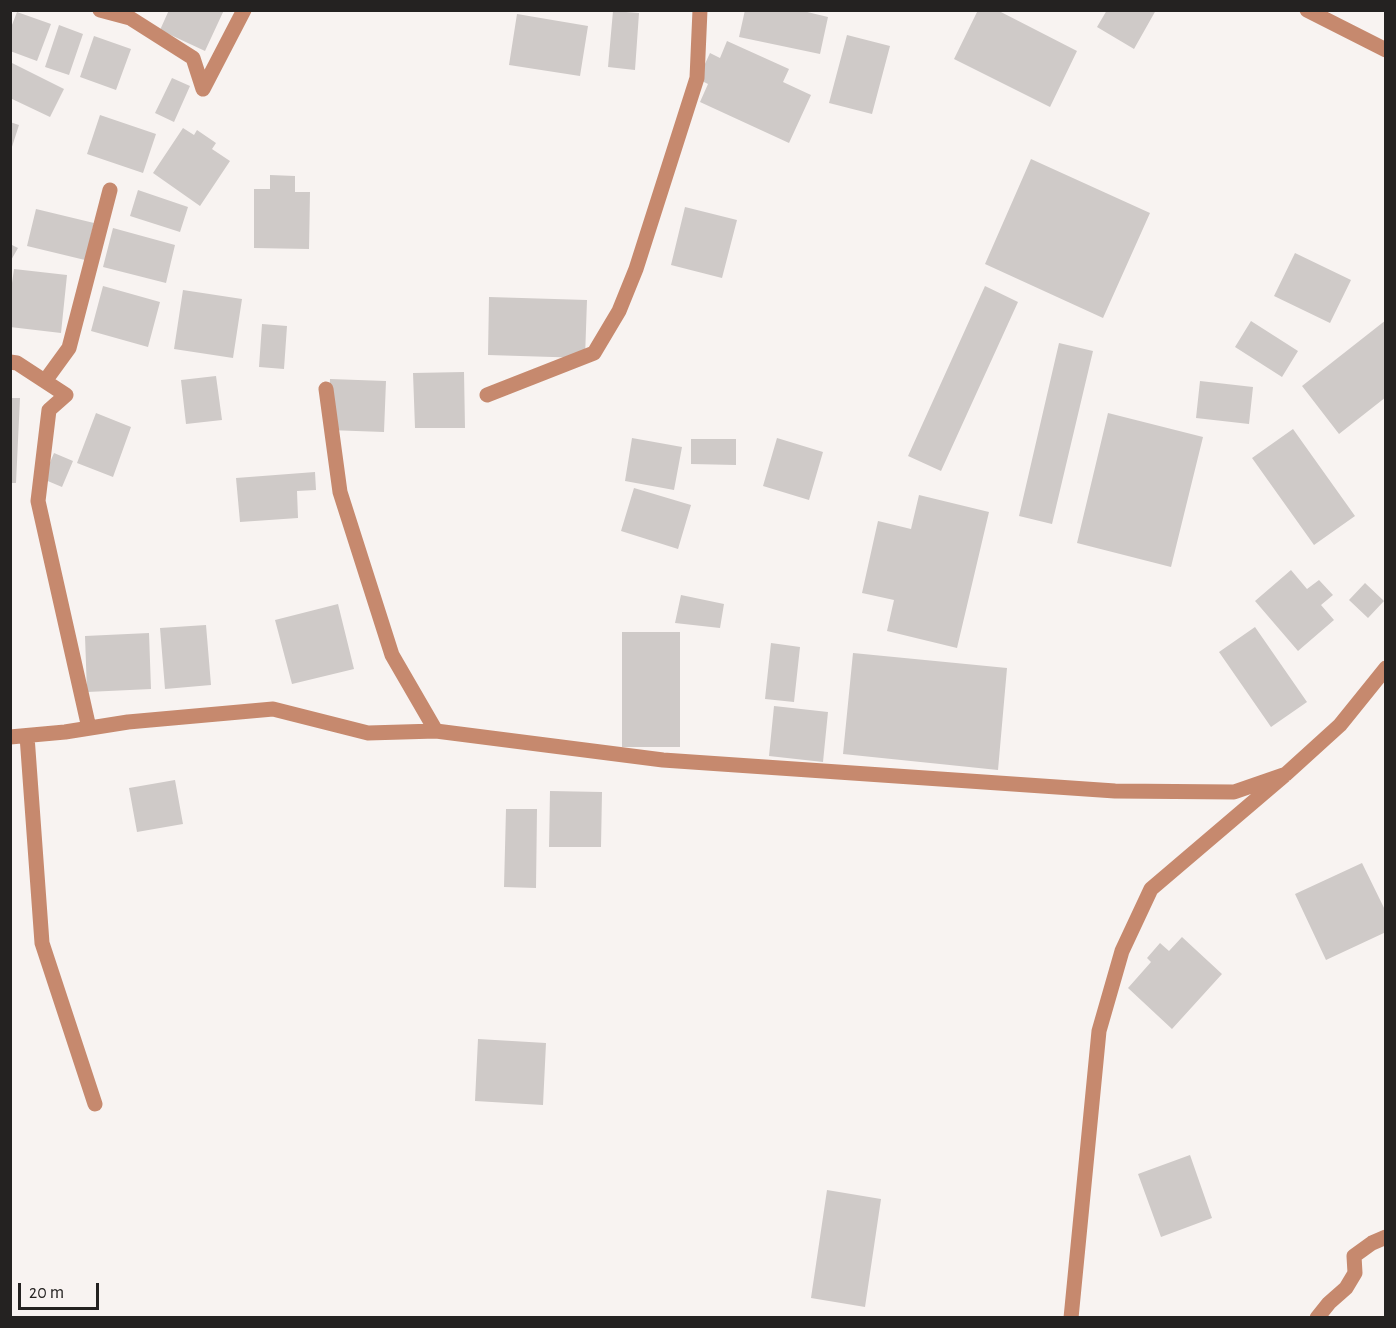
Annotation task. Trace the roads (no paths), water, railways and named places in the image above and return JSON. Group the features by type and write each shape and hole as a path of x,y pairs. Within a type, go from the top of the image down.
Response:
{"street":[{"path":"99,10 130,18 193,58 203,89 244,10"},
{"path":"487,394 594,352 620,311 636,269 697,78 700,10"},
{"path":"1307,10 1386,50"},
{"path":"45,381 69,348 110,190"},
{"path":"10,362 17,363 66,395 49,410 38,501 89,728"},
{"path":"326,389 340,492 392,655 436,731"},
{"path":"1071,1317 1099,1031 1122,951 1151,890 1340,725 1386,668"},
{"path":"10,737 128,722 273,709 368,733 436,731 663,760 1115,791 1234,792 1286,774"},
{"path":"27,736 42,943 95,1104"},
{"path":"1317,1317 1346,1288 1355,1273 1354,1256 1372,1243 1386,1238"}]}
